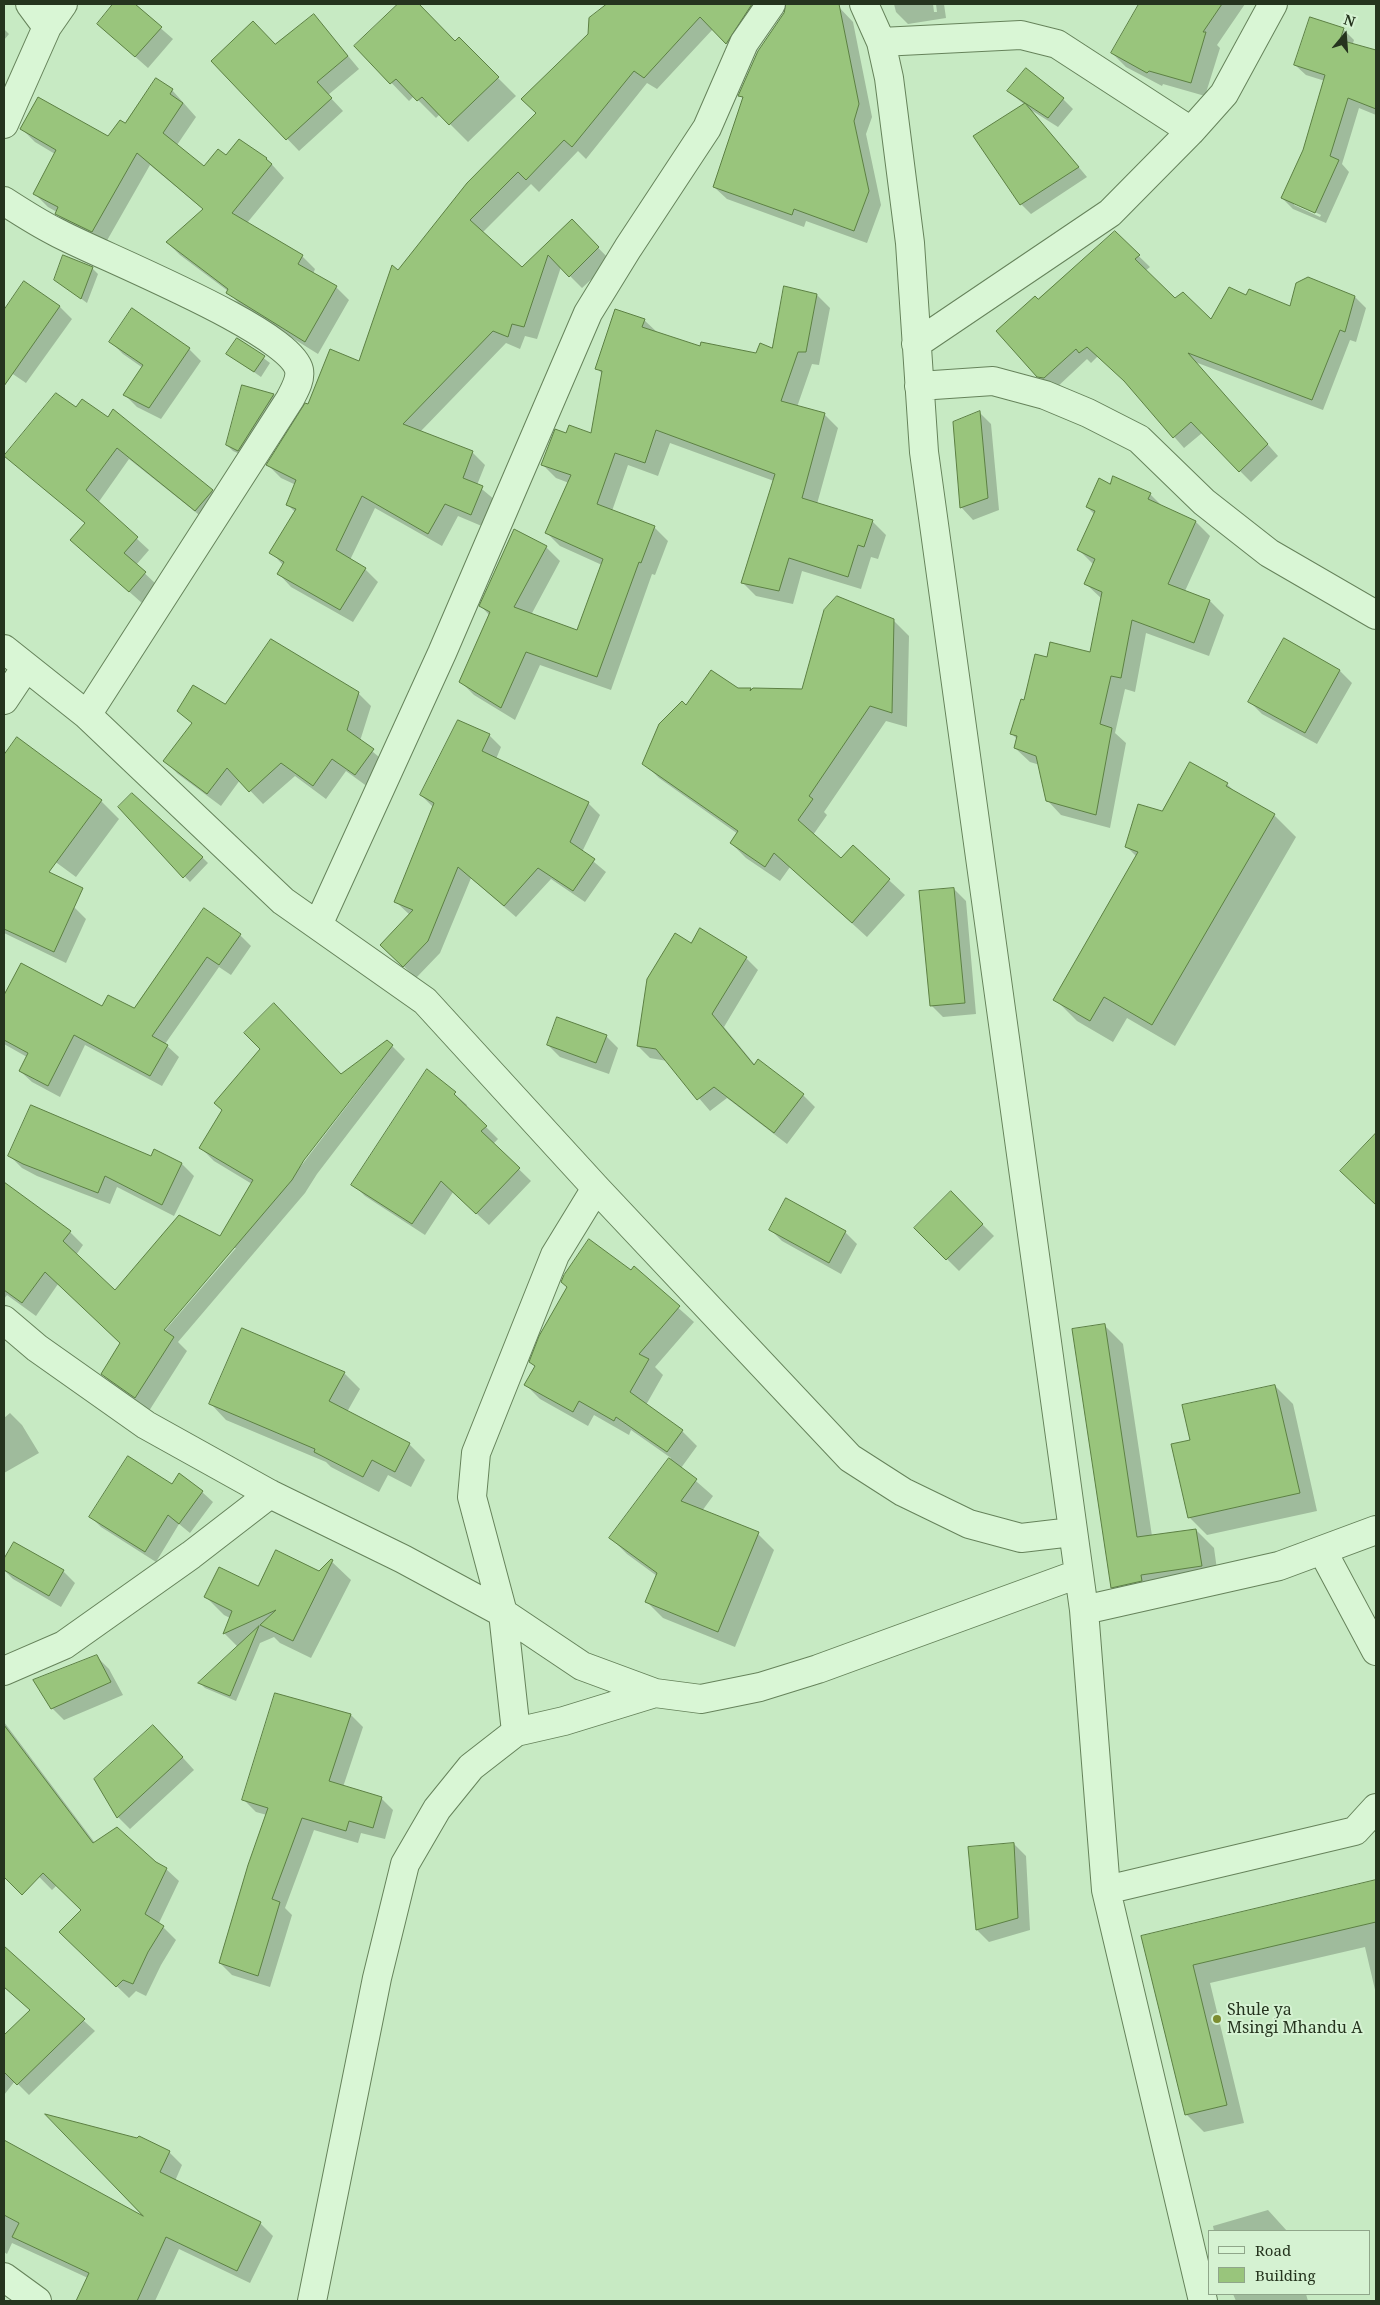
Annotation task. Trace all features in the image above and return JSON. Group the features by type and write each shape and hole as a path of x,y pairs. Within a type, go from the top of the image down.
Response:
{"street":[{"path":"30,4 47,27"},
{"path":"4,124 47,27 63,4"},
{"path":"318,925 442,653 588,313 628,248 707,128 744,43 772,4"},
{"path":"864,4 881,42 889,78 910,243 924,452 1084,1610 1106,1890 1202,2301"},
{"path":"916,344 1110,213 1224,94 1272,4"},
{"path":"881,42 1020,35 1057,44 1191,130"},
{"path":"4,201 56,232 241,320 278,345 294,361 299,370 298,381 290,399 87,715"},
{"path":"919,386 993,381 1045,395 1088,413 1139,439 1204,502 1269,553 1376,615"},
{"path":"4,649 87,715 283,901 425,1001 596,1188 850,1458 903,1492 968,1524 1021,1538 1072,1532"},
{"path":"4,700 26,667"},
{"path":"516,1732 503,1614 472,1497 476,1453 555,1255 596,1188"},
{"path":"4,1320 37,1348 146,1425 270,1494 403,1559 503,1614 582,1666 655,1693 701,1699 760,1687 818,1669 1078,1574"},
{"path":"4,1671 64,1645 191,1555 270,1494"},
{"path":"1084,1610 1279,1566 1376,1530"},
{"path":"1322,1550 1376,1651"},
{"path":"312,2301 377,1978 405,1864 437,1809 471,1767 516,1732 564,1721 655,1693"},
{"path":"1106,1890 1355,1831 1376,1808"},
{"path":"4,2277 37,2301"}],"building":[{"path":"113,4 135,4 162,27 135,57 97,24"},
{"path":"398,4 419,4 455,41 459,37 499,77 449,125 422,97 417,101 396,79 390,84 354,46"},
{"path":"607,4 752,4 726,44 700,17 644,78 634,71 572,147 564,140 526,180 518,172 470,220 522,267 572,219 599,247 569,277 548,255 524,327 512,324 508,337 493,331 403,424 473,451 463,478 483,486 471,515 445,504 428,534 362,496 336,550 366,568 340,610 277,574 284,562 269,553 296,509 286,505 296,480 266,465 305,403 308,404 330,349 359,361 392,265 398,270 467,183 536,113 521,99 588,34 589,18"},
{"path":"786,4 839,4 859,104 854,121 869,191 854,231 794,209 792,215 713,187 743,97 738,96 758,51 784,13"},
{"path":"1139,4 1222,4 1203,32 1206,32 1191,83 1149,71 1147,73 1111,53"},
{"path":"314,14 348,56 317,82 332,98 286,140 211,61 253,21 275,44"},
{"path":"1310,17 1344,28 1340,40 1376,50 1376,109 1348,98 1330,156 1339,160 1315,213 1281,198 1303,150 1325,75 1294,65"},
{"path":"1026,68 1064,98 1048,118 1007,91"},
{"path":"156,78 173,89 170,94 183,103 163,133 204,166 218,149 226,155 239,139 267,158 272,164 232,213 303,255 298,264 337,286 305,342 226,293 228,289 166,242 203,209 137,153 92,232 55,214 58,207 33,194 56,150 20,129 38,97 108,136 120,120 125,123"},
{"path":"1025,103 1079,167 1020,205 973,136"},
{"path":"1115,231 1140,255 1135,259 1175,298 1183,292 1211,319 1229,287 1246,295 1249,289 1290,306 1296,283 1308,277 1355,296 1345,332 1340,330 1312,400 1188,353 1268,444 1239,472 1191,422 1173,438 1124,381 1087,347 1079,353 1076,349 1044,378 1037,377 996,331 1035,296 1038,299"},
{"path":"63,255 93,267 81,299 54,280"},
{"path":"24,281 60,306 4,386 4,310"},
{"path":"784,286 817,294 806,352 798,352 781,401 825,413 802,498 873,520 864,547 858,545 848,577 789,558 779,591 741,583 775,474 656,430 645,463 615,453 597,504 655,526 641,563 639,562 597,677 526,652 501,708 459,682 490,612 479,606 514,529 547,546 514,607 577,630 603,559 545,533 571,475 541,465 555,429 566,433 569,425 591,433 602,371 595,369 615,309 645,319 642,327 700,346 701,342 756,353 760,343 772,348"},
{"path":"132,308 190,348 149,408 123,395 143,365 109,342"},
{"path":"237,338 265,356 254,372 226,354"},
{"path":"242,385 274,394 238,451 226,445"},
{"path":"56,393 76,407 82,399 108,417 113,409 213,490 195,511 117,448 86,490 138,537 124,553 146,572 129,592 70,540 85,523 4,456"},
{"path":"980,411 988,498 960,508 953,422"},
{"path":"1113,476 1151,493 1148,499 1196,521 1168,584 1210,600 1194,643 1132,620 1121,678 1111,676 1100,724 1112,728 1096,815 1046,801 1036,756 1014,748 1017,736 1010,734 1021,699 1024,700 1035,654 1047,657 1050,642 1090,652 1102,592 1084,584 1095,559 1077,550 1095,511 1086,507 1099,478 1110,484"},
{"path":"837,596 894,619 892,713 870,706 809,796 813,799 798,820 841,858 853,845 890,879 852,923 774,853 765,867 730,843 738,831 642,764 659,724 682,701 686,705 711,670 738,688 751,688 750,691 753,688 802,689 824,610"},
{"path":"1284,638 1340,670 1305,733 1248,702"},
{"path":"271,639 359,692 347,730 374,749 355,775 332,759 313,786 281,763 249,792 227,768 207,794 163,761 192,723 177,711 193,685 225,704"},
{"path":"458,720 490,734 482,751 589,802 570,842 595,859 573,891 538,868 504,906 458,867 428,941 403,967 380,945 413,910 394,902 434,803 420,795"},
{"path":"17,737 102,800 49,872 83,888 54,952 4,929 4,755"},
{"path":"1190,762 1228,783 1226,786 1275,814 1152,1025 1104,997 1090,1021 1053,1000 1138,852 1125,847 1138,804 1162,811"},
{"path":"132,793 203,857 183,878 118,807"},
{"path":"954,888 965,1003 930,1006 919,891"},
{"path":"204,908 241,934 219,965 207,957 152,1036 168,1045 150,1076 74,1035 48,1086 19,1071 28,1053 4,1040 4,995 21,963 102,1006 108,995 134,1008"},
{"path":"700,928 747,957 712,1014 754,1065 758,1059 804,1094 774,1133 714,1087 697,1100 656,1049 637,1046 647,979 675,933 691,943"},
{"path":"274,1003 341,1074 387,1040 393,1045 304,1160 292,1180 164,1330 174,1337 135,1398 101,1374 120,1343 45,1272 22,1303 4,1290 4,1182 71,1231 63,1241 115,1290 179,1215 220,1236 253,1180 199,1148 222,1110 214,1103 260,1049 244,1033"},
{"path":"557,1017 607,1035 596,1063 547,1045"},
{"path":"427,1069 456,1092 454,1094 487,1126 481,1131 520,1168 476,1214 441,1181 412,1224 351,1185"},
{"path":"31,1105 151,1156 154,1149 182,1163 162,1205 105,1176 98,1193 23,1164 8,1156"},
{"path":"1376,1133 1376,1205 1340,1171"},
{"path":"951,1191 983,1224 946,1260 914,1228"},
{"path":"786,1198 846,1231 829,1263 769,1230"},
{"path":"589,1239 631,1270 634,1266 680,1306 639,1354 649,1359 630,1392 683,1430 667,1452 616,1417 614,1421 579,1401 573,1412 524,1385 535,1366 529,1362 539,1336 567,1287 561,1282 564,1275"},
{"path":"1105,1324 1137,1537 1196,1529 1202,1566 1141,1575 1142,1581 1111,1588 1072,1329"},
{"path":"242,1328 345,1372 329,1401 410,1443 395,1472 372,1460 363,1477 314,1452 315,1449 209,1404"},
{"path":"1275,1385 1300,1493 1188,1518 1171,1444 1190,1440 1182,1405"},
{"path":"128,1456 172,1484 179,1473 203,1491 179,1524 168,1515 145,1552 89,1517"},
{"path":"669,1458 697,1479 681,1501 759,1532 718,1632 645,1602 657,1573 609,1538"},
{"path":"14,1542 64,1570 49,1596 4,1570 4,1559"},
{"path":"276,1550 319,1571 331,1559 333,1560 293,1641 260,1625 276,1610 223,1634 232,1611 204,1597 219,1567 258,1586"},
{"path":"259,1626 230,1696 198,1683"},
{"path":"97,1655 111,1682 51,1709 33,1680"},
{"path":"275,1693 351,1714 329,1781 382,1797 373,1828 349,1821 346,1831 302,1818 272,1899 280,1902 258,1976 219,1963 248,1865 268,1808 242,1800"},
{"path":"4,1725 93,1843 117,1827 156,1862 167,1868 145,1914 164,1926 148,1952 133,1984 123,1980 116,1987 59,1932 81,1910 43,1873 22,1895 4,1877"},
{"path":"153,1725 183,1757 117,1818 94,1779"},
{"path":"1014,1843 1018,1918 976,1930 968,1847"},
{"path":"1376,1880 1376,1922 1193,1965 1227,2105 1185,2115 1141,1936"},
{"path":"4,1946 85,2019 17,2085 4,2072 4,2035 30,2010 4,1987"},
{"path":"45,2114 137,2138 139,2136 170,2151 160,2172 261,2222 237,2271 166,2237 137,2301 76,2301 89,2273 12,2237 19,2223 4,2215 4,2140 143,2216"}],"place":[{"name":"Shule ya Msingi Mhandu A","path":"1217,2019"}]}
